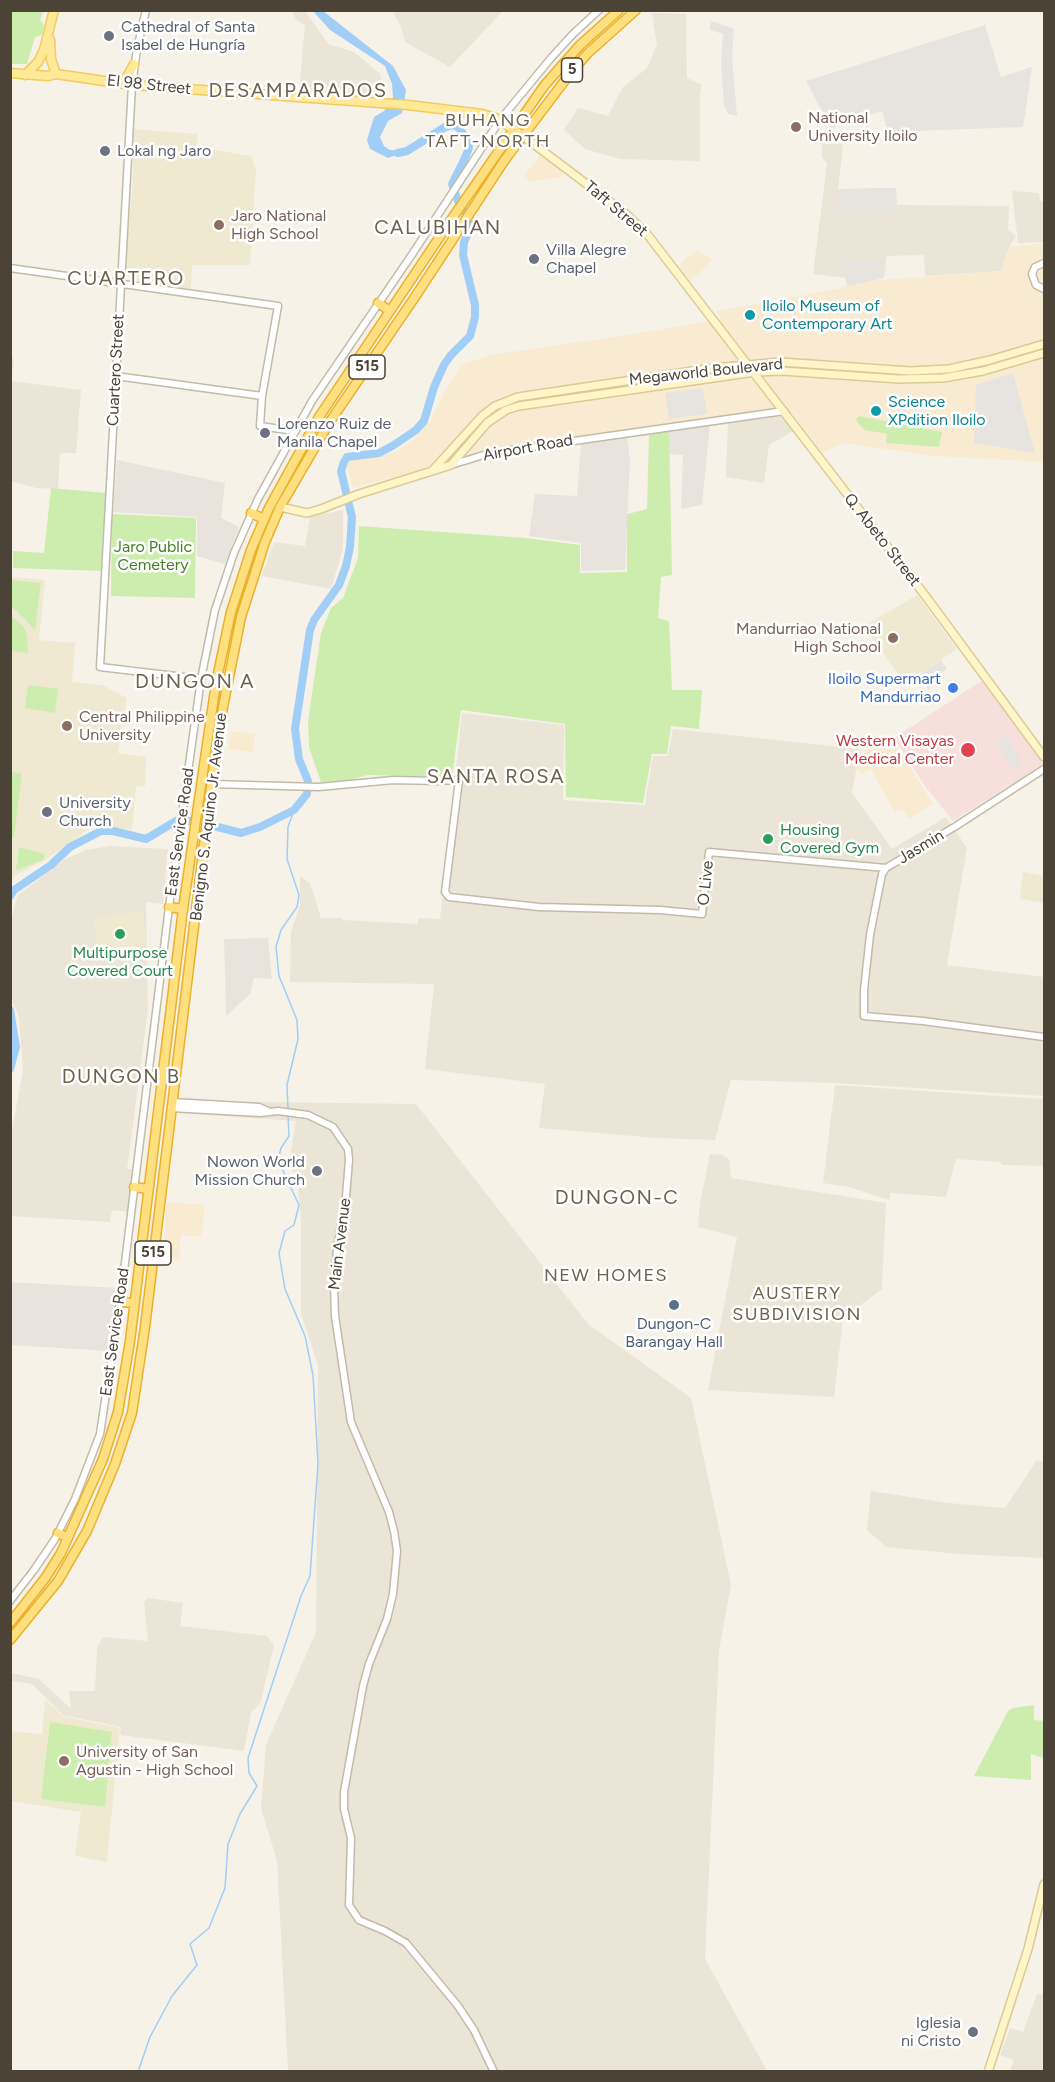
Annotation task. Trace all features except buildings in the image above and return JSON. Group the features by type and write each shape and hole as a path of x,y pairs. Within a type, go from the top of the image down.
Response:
{"highway":[{"name":"Benigno S. Aquino Jr. Avenue","path":"12,1631 46,1577 83,1507 111,1438 126,1372 197,811 216,683 234,602 244,570 264,519 319,417 544,86 580,45 619,10"},
{"name":"Benigno S. Aquino Jr. Avenue","path":"12,1631 58,1581 95,1513 124,1441 136,1394 226,684 241,617 265,542 280,507 329,423 479,198 568,75 632,12"},
{"path":"431,253 440,259"},
{"path":"378,303 390,311"},
{"path":"305,443 314,449"},
{"path":"251,513 264,519"},
{"path":"216,683 226,684"},
{"path":"170,907 183,909"},
{"path":"173,995 185,998"},
{"path":"153,1152 166,1154"},
{"path":"134,1187 148,1189"},
{"path":"120,1302 135,1303"},
{"path":"130,1341 142,1344"},
{"path":"83,1507 95,1513"},
{"path":"58,1533 68,1538"}],"main road":[{"path":"25,75 39,61 49,35 54,10"},
{"path":"49,35 51,59 56,74"},
{"path":"116,83 127,77 134,64"},
{"name":"El 98 Street","path":"10,73 48,76 56,74 132,85 408,105 482,114 500,120 523,136"},
{"name":"Taft Street","path":"523,136 625,213 647,234 718,324"},
{"name":"Q. Abeto Street","path":"718,324 927,598 1044,757"},
{"name":"Megaworld Boulevard","path":"430,472 485,413 495,406 518,397 749,365 781,363 932,371 978,364 1044,344"},
{"path":"1034,347 1040,349 1041,354"},
{"name":"Megaworld Boulevard","path":"451,465 491,420 506,410 519,406 755,372 781,371 931,379 983,371 1041,354"},
{"path":"781,363 777,366 781,371"},
{"path":"728,367 733,370 730,375"},
{"path":"677,374 673,379 678,383"},
{"path":"630,380 636,384 632,389"},
{"path":"485,413 484,420 491,420"},
{"name":"Airport Road","path":"280,507 307,513 451,465"},
{"path":"988,2072 1028,1949 1044,1884"}],"street":[{"name":"Cuartero Street","path":"146,10 134,64 132,85 100,667 201,679"},
{"name":"East Service Road","path":"10,1601 58,1533 75,1499 100,1434 120,1302 201,679 215,610 234,553 251,513 312,400 464,177 500,120 558,50 599,10"},
{"path":"1044,263 1035,267 1032,274 1036,285 1044,289"},
{"path":"10,268 278,306 261,396 260,426 294,431"},
{"path":"116,376 261,396"},
{"name":"Airport Road","path":"451,465 490,453 784,411"},
{"name":"Jasmin","path":"709,852 886,868 1044,769"},
{"name":"O Live","path":"212,784 319,788 393,780 459,780 446,892 449,897 539,907 660,910 702,914 709,852"},
{"path":"886,868 882,874 871,926 864,990 864,1016 901,1018 1044,1037"},
{"name":"Main Avenue","path":"172,1105 260,1113 278,1111 314,1117 333,1127 346,1144 349,1153 346,1197 335,1268 333,1295 335,1316 351,1422 384,1497 394,1531 396,1566 387,1619 363,1686 344,1792 344,1809 351,1838 349,1905 358,1920 406,1943 458,2006 474,2030 494,2072"}],"shaded area":[{"path":"292,11 305,11 328,44 354,52 380,74 386,98 299,93 305,25 296,20"},
{"path":"392,11 503,11 450,67 405,42 401,27"},
{"path":"652,13 686,14 687,78 702,85 700,92 700,161 620,159 585,149 564,130 578,108 608,116 623,87 647,68 657,45"},
{"path":"711,21 734,29 732,56 737,116 728,114 724,106 721,63 723,34 710,30"},
{"path":"985,25 1001,77 1032,67 1023,127 888,132 882,111 831,128 806,81"},
{"path":"133,129 198,134 196,147 251,156 256,169 250,265 192,265 191,289 134,280 135,271 124,270 133,182"},
{"path":"822,143 843,144 838,189 896,188 897,205 1009,206 1008,230 1016,236 1009,247 1001,271 925,276 924,255 887,256 884,278 848,287 845,278 813,274 827,164 822,157"},
{"path":"540,155 564,172 561,177 531,182 524,176"},
{"path":"896,188 896,213 837,212 838,189"},
{"path":"1012,191 1039,193 1040,201 1044,201 1044,242 1018,243"},
{"path":"1044,245 1044,462 935,456 844,443 822,453 792,413 482,458 429,468 353,488 347,468 350,461 395,452 413,440 429,423 462,364 491,355 660,330 721,318 716,311 879,280 1001,271 1009,247"},
{"path":"696,250 712,259 690,281 678,266"},
{"path":"843,260 885,260 883,277 848,285"},
{"path":"10,358 14,359 11,381 81,390 76,453 60,453 58,489 36,488 11,481"},
{"path":"1013,373 1035,453 974,443 976,385"},
{"path":"703,388 707,414 669,419 665,393"},
{"path":"784,416 795,430 769,445 764,483 726,477 728,422"},
{"path":"710,425 702,505 681,509 683,455 669,454 669,431"},
{"path":"627,437 630,460 625,570 581,571 581,543 529,536 535,494 577,496 581,443"},
{"path":"117,460 225,483 221,518 239,527 225,564 197,556 197,517 113,512"},
{"path":"343,510 343,549 331,589 262,576 274,542 305,546 310,517"},
{"name":"Central Philippine University","path":"11,577 45,580 39,640 75,643 72,682 102,685 127,698 118,753 146,757 145,786 136,787 132,830 92,827 44,861 15,875 11,882"},
{"name":"Mandurriao National High School","path":"917,595 957,649 905,684 864,626"},
{"path":"941,660 947,669 938,675 941,681 928,689 919,675"},
{"name":"Western Visayas Medical Center","path":"983,680 1044,764 953,821 925,786 894,738"},
{"path":"462,713 564,725 563,800 645,805 653,756 668,756 673,729 860,749 852,793 892,849 946,817 967,848 947,965 1044,977 1044,1096 834,1083 731,1080 715,1140 657,1138 539,1128 545,1084 425,1069 434,984 290,982 291,932 300,906 300,876 310,883 321,918 417,924 419,918 440,919"},
{"path":"231,731 255,734 253,752 228,749"},
{"path":"1003,731 1021,759 1018,761 1021,765 1013,770 995,742 1001,738"},
{"path":"890,735 933,804 909,819 902,809 895,813 871,769 861,774 852,759"},
{"path":"110,846 168,849 163,904 146,902 148,1010 127,1169 133,1169 127,1212 112,1210 110,1222 11,1216 11,1136 23,1070 19,1016 10,997 11,920 18,895 64,860 86,850"},
{"path":"1023,872 1044,876 1044,903 1020,899"},
{"path":"143,911 146,947 97,953 94,917"},
{"path":"268,938 272,979 254,978 250,994 226,1016 224,939"},
{"path":"835,1085 1044,1099 1044,1166 1003,1165 1000,1162 956,1159 946,1197 890,1193 889,1200 849,1187 823,1183"},
{"path":"180,1101 416,1104 588,1324 691,1398 731,1585 719,1650 705,1959 766,2071 288,2071 277,1861 261,1808 266,1745 316,1632 318,1365 301,1314 301,1218 297,1178 289,1165 296,1121 179,1113"},
{"name":"AUSTERY SUBDIVISION","path":"710,1154 722,1155 729,1159 731,1178 886,1203 882,1289 843,1318 834,1397 708,1390 737,1237 698,1227 700,1203"},
{"path":"167,1202 205,1205 201,1237 181,1235 179,1259 163,1258"},
{"path":"10,1282 117,1288 108,1351 11,1345"},
{"path":"1037,1460 1044,1462 1044,1558 959,1554 886,1547 867,1530 871,1491 948,1503 1005,1508"},
{"path":"148,1598 183,1603 180,1626 267,1636 274,1646 260,1704 251,1712 244,1751 120,1735 121,1727 63,1715 32,1684 11,1681 11,1673 39,1679 71,1709 69,1691 95,1691 97,1648 103,1637 148,1641 144,1602"},
{"name":"University of San Agustin - High School","path":"45,1700 63,1716 120,1728 107,1862 75,1856 81,1812 11,1801 10,1731 42,1734"},
{"path":"1037,1994 1044,1994 1044,2071 1010,2071 1014,2060 1000,2055 1010,2028 1023,2032"}],"green space":[{"path":"11,10 43,11 40,20 44,26 42,35 35,37 27,64 11,64"},
{"path":"859,416 942,432 939,447 886,443 887,434 865,430 857,422 856,419"},
{"path":"669,431 672,575 661,577 658,618 669,621 672,690 702,690 699,729 671,726 667,754 652,754 643,803 566,797 565,724 461,710 452,777 368,775 345,781 321,782 309,747 308,721 321,633 331,608 343,598 358,558 359,526 526,538 580,545 580,573 627,572 627,514 647,509 649,433"},
{"path":"51,488 106,493 101,571 13,568 13,551 44,553"},
{"name":"Jaro Public Cemetery","path":"112,514 196,518 195,598 111,596"},
{"path":"11,580 41,583 35,630 11,607"},
{"path":"11,616 23,626 27,635 28,653 11,651"},
{"path":"28,685 58,689 55,713 25,708"},
{"path":"11,772 22,774 14,838 11,838"},
{"path":"19,847 45,854 43,860 16,870"},
{"path":"1034,1705 1034,1720 1044,1721 1044,1758 1031,1754 1031,1780 974,1776 1008,1711"},
{"path":"50,1722 112,1732 105,1807 41,1799"}],"water":[{"path":"313,11 323,11 393,66 406,90 402,113 388,121 380,137 384,146 390,150 407,151 388,158 370,149 367,140 374,117 384,111 393,97 392,84 385,66 330,30"}],"waterway":[{"path":"10,896 14,890 51,865 70,847 101,831 113,831 146,839 176,821 194,821 241,833 260,827 294,810 307,794 308,781 299,759 295,729 310,630 314,620 339,585 350,547 352,517 341,471 344,462 347,457 379,453 416,430 424,421 434,387 444,365 470,336 475,317 475,305 463,255 464,242 470,225 452,184 469,148 468,141 459,128 453,125 445,127 407,151 398,153"},
{"path":"288,1110 287,1085 298,1039 297,1020 279,976 276,947 281,930 297,907 299,895 287,859 288,827 294,810"},
{"path":"10,1010 16,1047 10,1069"},
{"path":"138,2072 150,2037 172,1996 197,1965 190,1944 209,1928 225,1888 228,1844 240,1814 257,1786 249,1773 248,1758 301,1596 310,1576 318,1464 313,1375 305,1336 285,1289 279,1253 285,1231 294,1225 299,1205 278,1160 281,1148 289,1136 288,1115"}],"place":[{"name":"Cathedral of Santa Isabel de Hungría","path":"109,36"},
{"name":"National University Iloilo","path":"796,127"},
{"name":"Lokal ng Jaro","path":"105,151"},
{"name":"Jaro National High School","path":"219,225"},
{"name":"Villa Alegre Chapel","path":"534,259"},
{"name":"Iloilo Museum of Contemporary Art","path":"750,315"},
{"name":"Science XPdition Iloilo","path":"876,411"},
{"name":"Lorenzo Ruiz de Manila Chapel","path":"265,433"},
{"name":"Mandurriao National High School","path":"893,638"},
{"name":"Iloilo Supermart Mandurriao","path":"953,688"},
{"name":"Central Philippine University","path":"67,726"},
{"name":"Western Visayas Medical Center","path":"968,750"},
{"name":"University Church","path":"47,812"},
{"name":"Housing Covered Gym","path":"768,839"},
{"name":"Multipurpose Covered Court","path":"120,934"},
{"name":"Nowon World Mission Church","path":"317,1171"},
{"name":"Dungon-C Barangay Hall","path":"674,1305"},
{"name":"University of San Agustin - High School","path":"64,1761"},
{"name":"Iglesia ni Cristo","path":"973,2032"}],"district":[{"name":"DESAMPARADOS","path":"298,91"},
{"name":"BUHANG TAFT-NORTH","path":"488,131"},
{"name":"CALUBIHAN","path":"438,228"},
{"name":"CUARTERO","path":"126,279"},
{"name":"DUNGON A","path":"195,682"},
{"name":"SANTA ROSA","path":"496,777"},
{"name":"DUNGON B","path":"121,1077"},
{"name":"DUNGON-C","path":"617,1198"},
{"name":"NEW HOMES","path":"606,1276"},
{"name":"AUSTERY SUBDIVISION","path":"797,1304"}]}
